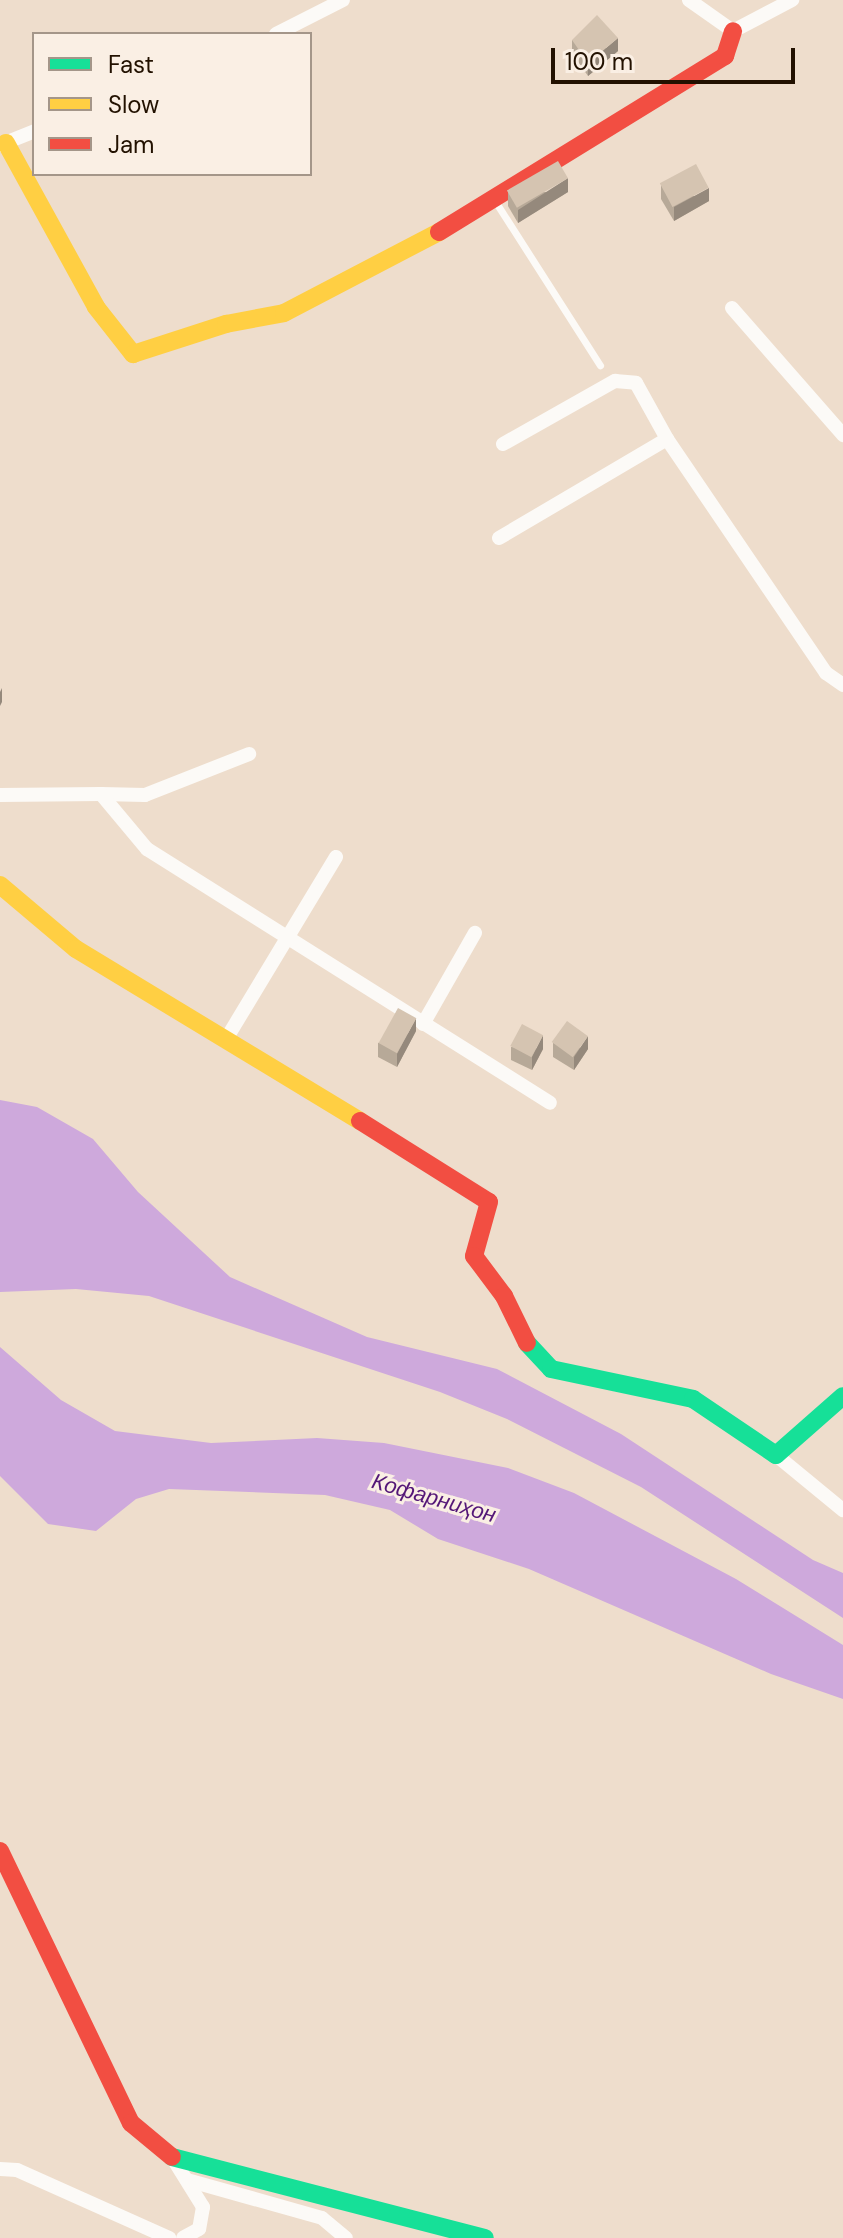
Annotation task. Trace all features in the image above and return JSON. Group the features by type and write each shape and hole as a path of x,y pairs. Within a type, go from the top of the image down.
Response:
{"street":[{"path":"280,32 343,0"},
{"path":"689,0 733,31"},
{"path":"32,132 3,144 96,307 133,354 152,352 226,324 284,313 494,199 725,56 733,31 792,0"},
{"path":"732,308 843,435"},
{"path":"503,444 615,381 626,380 645,396 667,439 826,673 843,685"},
{"path":"499,538 667,439"},
{"path":"0,795 145,795 249,754"},
{"path":"101,794 147,849 550,1103"},
{"path":"225,1041 336,857"},
{"path":"0,885 76,949 482,1195 489,1202 474,1256 504,1296 533,1355 551,1369 693,1399 776,1455 843,1510"},
{"path":"423,1024 475,933"},
{"path":"776,1455 843,1396"},
{"path":"0,1851 131,2123 172,2157 187,2180 204,2218 199,2229 183,2238"},
{"path":"172,2157 485,2238"},
{"path":"0,2169 17,2170 161,2237"},
{"path":"187,2180 322,2218 346,2238"}],"lane":[{"path":"494,199 600,365"}],"water":[{"path":"0,1100 37,1107 93,1139 138,1192 230,1277 367,1337 497,1369 621,1434 813,1560 843,1573 843,1618 641,1487 507,1419 440,1392 149,1296 76,1289 0,1292"},
{"name":"Кофарниҳон","path":"0,1347 61,1400 115,1431 211,1443 317,1438 384,1443 508,1468 574,1493 736,1579 843,1645 843,1699 771,1674 529,1569 438,1539 390,1510 325,1495 169,1489 136,1499 96,1531 48,1524 0,1476"}],"building":[{"path":"597,15 618,38 588,63 572,40"},
{"path":"558,161 568,178 517,208 507,191"},
{"path":"696,164 709,188 672,207 660,183"},
{"path":"398,1008 416,1018 397,1053 379,1043"},
{"path":"567,1021 588,1036 573,1057 552,1042"},
{"path":"522,1024 543,1035 531,1057 510,1046"}],"traffic: fast":[{"path":"527,1343 551,1369 693,1399 776,1455 843,1396"},
{"path":"172,2157 485,2238"}],"traffic: slow":[{"path":"6,143 96,307 133,354 226,324 284,313 439,232"},
{"path":"0,885 76,949 360,1121"}],"traffic: jam":[{"path":"439,232 725,56 733,31"},
{"path":"360,1121 489,1202 474,1256 504,1296 527,1343"},
{"path":"0,1851 131,2123 172,2157"}]}
